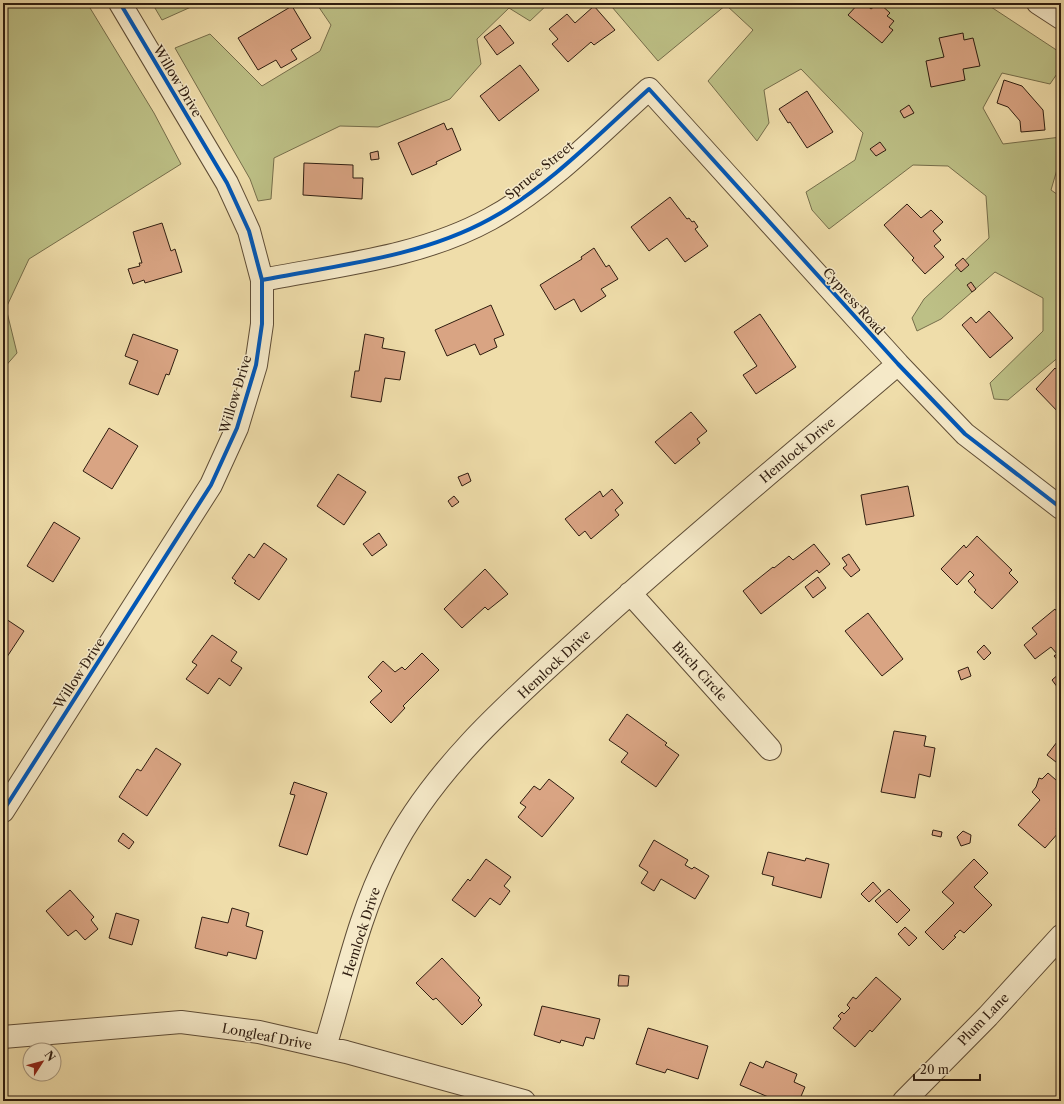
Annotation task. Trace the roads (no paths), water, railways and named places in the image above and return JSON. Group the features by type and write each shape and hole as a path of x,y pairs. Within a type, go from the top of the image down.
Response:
{"street":[{"name":"Willow Drive","path":"3,811 211,485 237,428 256,365 262,324 262,280 249,231 227,183 120,3"},
{"path":"1038,3 1061,18"},
{"name":"Spruce Street","path":"262,280 400,253 443,240 490,220 530,193 650,89"},
{"name":"Cypress Road","path":"650,89 898,364 965,434 1061,508"},
{"name":"Hemlock Drive","path":"325,1047 366,910 389,855 418,807 459,753 556,660 630,594 898,364"},
{"name":"Birch Circle","path":"630,594 770,749"},
{"name":"Plum Lane","path":"904,1101 988,1016 1061,936"},
{"name":"Longleaf Drive","path":"3,1037 181,1022 259,1032 325,1047 524,1101"}]}
